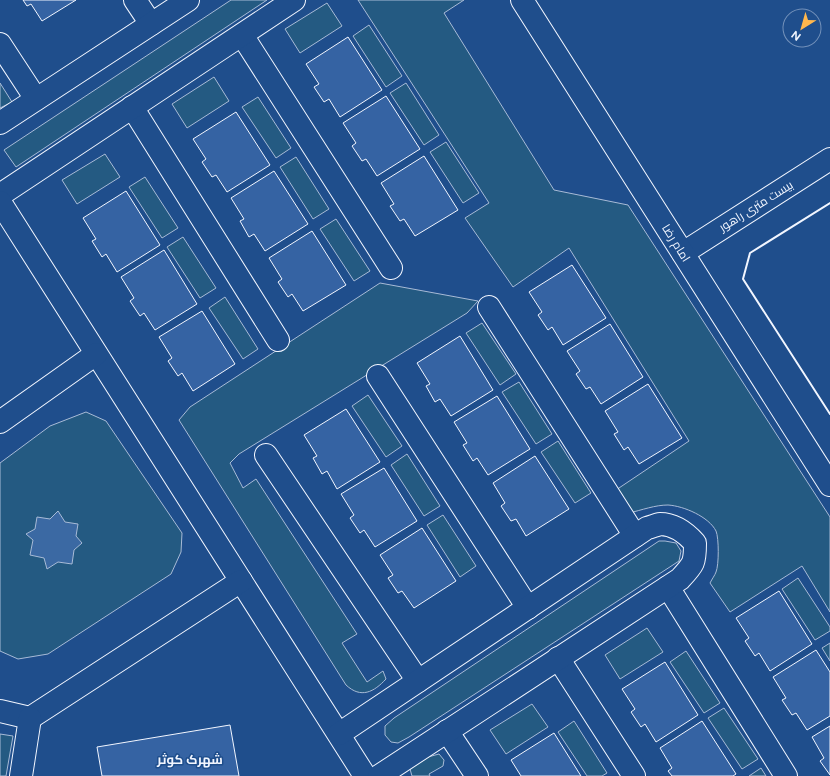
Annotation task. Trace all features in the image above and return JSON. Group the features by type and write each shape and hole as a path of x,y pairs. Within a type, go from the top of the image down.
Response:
{"street":[{"path":"135,0 151,24"},
{"path":"0,122 188,0"},
{"path":"0,195 294,0"},
{"name":"امام رضا","path":"522,0 830,485"},
{"path":"242,35 391,268"},
{"path":"0,44 36,99"},
{"path":"132,108 278,340"},
{"name":"بیست متری راهور","path":"683,253 830,159"},
{"path":"0,202 365,776"},
{"path":"490,307 635,536"},
{"path":"0,422 96,354"},
{"path":"378,376 528,608"},
{"path":"266,455 418,681"},
{"path":"339,734 647,528 661,524 684,532 695,543 695,559 689,570 680,579 379,776"},
{"path":"0,711 30,718 241,581"},
{"path":"668,587 786,776"},
{"path":"558,658 634,776"},
{"path":"21,776 30,718"},
{"path":"448,731 476,776"}],"shaded area":[{"path":"231,0 267,0 16,167 4,150"},
{"path":"358,0 464,0 444,13 554,190 628,205 830,517 830,612 802,566 730,612 710,583 717,569 718,545 716,531 708,521 688,510 668,505 629,513 616,490 689,441 569,248 513,287 465,218 489,203"},
{"path":"327,3 342,26 300,53 285,29"},
{"path":"369,25 402,76 386,87 353,36"},
{"path":"214,77 229,101 187,128 172,104"},
{"path":"0,83 12,102 0,108"},
{"path":"406,83 439,135 424,145 390,93"},
{"path":"258,97 291,148 276,158 242,107"},
{"path":"446,142 479,193 463,203 430,152"},
{"path":"105,154 120,177 77,204 62,180"},
{"path":"296,157 329,209 313,219 280,167"},
{"path":"145,177 178,228 162,238 129,187"},
{"path":"336,219 370,271 354,281 320,229"},
{"path":"183,237 216,288 200,298 167,247"},
{"path":"380,283 478,301 467,313 239,454 230,463 243,488 256,479 357,634 342,643 367,682 383,671 386,679 372,690 362,693 357,692 346,685 179,420 190,407"},
{"path":"225,297 258,349 243,359 209,308"},
{"path":"482,323 516,374 500,385 466,333"},
{"path":"519,382 552,434 536,444 502,392"},
{"path":"368,395 402,446 386,457 352,406"},
{"path":"86,412 106,421 182,533 181,552 171,574 48,654 18,659 0,651 0,463 50,426"},
{"path":"558,441 591,493 575,503 541,452"},
{"path":"407,454 440,506 424,516 391,465"},
{"path":"58,511 65,522 78,524 76,536 82,543 74,550 72,564 58,562 47,569 44,558 30,555 33,540 26,534 35,529 37,517 50,519"},
{"path":"443,515 476,566 460,577 427,525"},
{"path":"659,541 676,543 681,551 679,561 409,737 398,743 391,742 385,735 385,726 394,718"},
{"path":"798,578 830,627 830,631 815,640 782,589"},
{"path":"647,628 663,652 620,679 605,655"},
{"path":"830,643 830,661 822,648"},
{"path":"686,651 720,703 704,713 670,662"},
{"path":"532,704 548,727 506,754 490,730"},
{"path":"724,708 758,759 742,769 708,718"},
{"path":"574,721 607,773 602,776 587,776 558,732"},
{"path":"0,734 13,736 6,776 0,776"},
{"path":"439,754 444,760 443,766 429,774 430,776 412,776 410,769 417,760"},
{"path":"761,768 766,776 749,776"}],"building":[{"path":"23,0 76,0 42,21 31,4 27,6"},
{"path":"348,37 382,90 340,117 329,99 324,102 314,87 319,84 306,64"},
{"path":"386,96 420,149 377,176 366,159 362,161 352,146 356,143 343,123"},
{"path":"236,112 270,165 227,192 216,175 212,177 202,162 206,159 193,139"},
{"path":"424,156 458,210 415,236 404,219 400,221 390,206 394,204 381,183"},
{"path":"274,171 308,224 265,251 254,234 249,237 240,221 244,219 231,198"},
{"path":"126,191 160,245 117,272 106,254 102,257 92,241 96,239 83,218"},
{"path":"312,231 346,285 303,311 292,294 288,297 278,282 282,279 269,258"},
{"path":"164,250 197,304 155,330 144,313 140,316 130,301 134,298 121,277"},
{"path":"572,265 606,318 563,345 552,327 548,330 538,315 542,312 529,292"},
{"path":"202,311 235,364 193,391 182,373 178,376 168,361 172,358 159,337"},
{"path":"610,324 643,377 601,404 590,387 586,389 576,374 580,371 567,351"},
{"path":"460,336 493,390 451,416 440,399 435,402 426,386 430,384 417,363"},
{"path":"648,384 682,438 639,464 628,447 624,450 614,434 618,432 605,411"},
{"path":"497,396 530,449 488,475 477,458 473,461 463,445 467,443 454,422"},
{"path":"346,409 380,462 337,489 327,471 322,474 313,458 317,456 304,435"},
{"path":"535,456 569,509 526,536 516,519 511,521 501,506 505,503 493,483"},
{"path":"384,468 417,521 375,547 364,530 360,533 350,518 354,515 341,494"},
{"path":"422,528 456,581 414,608 402,591 398,593 388,578 393,575 380,555"},
{"path":"779,591 812,644 770,671 759,653 755,656 745,641 749,638 736,618"},
{"path":"816,650 830,672 830,716 807,730 796,713 792,715 782,700 786,698 773,677"},
{"path":"665,662 698,715 656,742 645,724 641,727 631,712 635,709 622,689"},
{"path":"702,721 736,774 733,776 672,776 668,771 672,768 660,748"},
{"path":"230,725 239,776 102,776 97,747"},
{"path":"830,726 830,775 820,761 824,758 812,737"},
{"path":"554,733 581,776 521,776 511,760"}],"wall":[{"path":"830,203 750,253 743,279 830,414"}],"district":[{"name":"شهرک کوثر","path":"190,759"}]}
